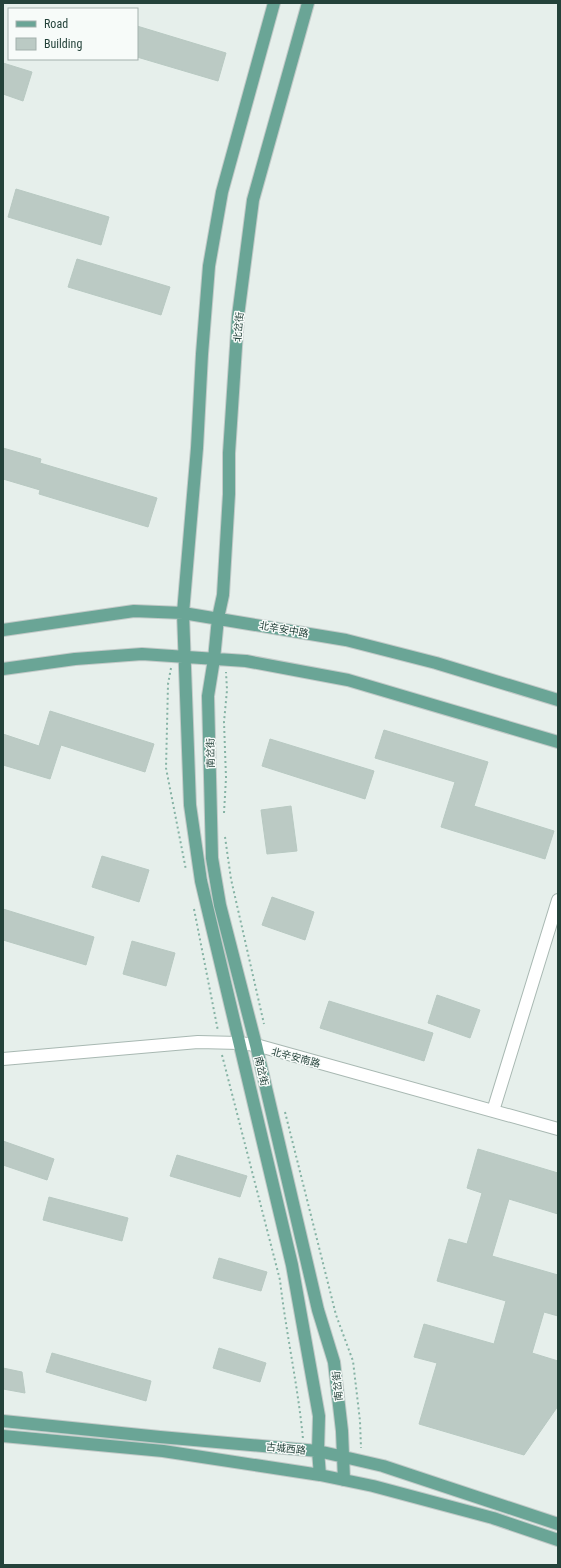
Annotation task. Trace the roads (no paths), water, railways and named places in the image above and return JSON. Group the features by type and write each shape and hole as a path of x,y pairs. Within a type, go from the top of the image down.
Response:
{"main road":[{"path":"185,657 183,612 197,448 209,266 222,192 274,3"},
{"name":"北岔街","path":"214,659 218,618 223,595 229,494 229,453 238,316 253,200 308,3"},
{"name":"北辛安中路","path":"3,630 134,611 183,612 346,640 436,663 558,700"},
{"path":"3,669 75,659 142,654 246,661 348,680 558,742"},
{"name":"南岔街","path":"185,657 190,805 201,881 292,1265 319,1416 318,1451 320,1475"},
{"name":"南岔街","path":"214,659 208,696 212,858 220,905 256,1045 318,1310 334,1362 342,1431 344,1480"},
{"name":"古城西路","path":"3,1421 318,1451 383,1466 558,1524"},
{"name":"古城西路","path":"3,1436 163,1451 320,1475 373,1486 493,1518 558,1540"}],"street":[{"path":"493,1111 558,900"},
{"name":"北辛安南路","path":"3,1059 198,1042 256,1045 558,1129"}]}
